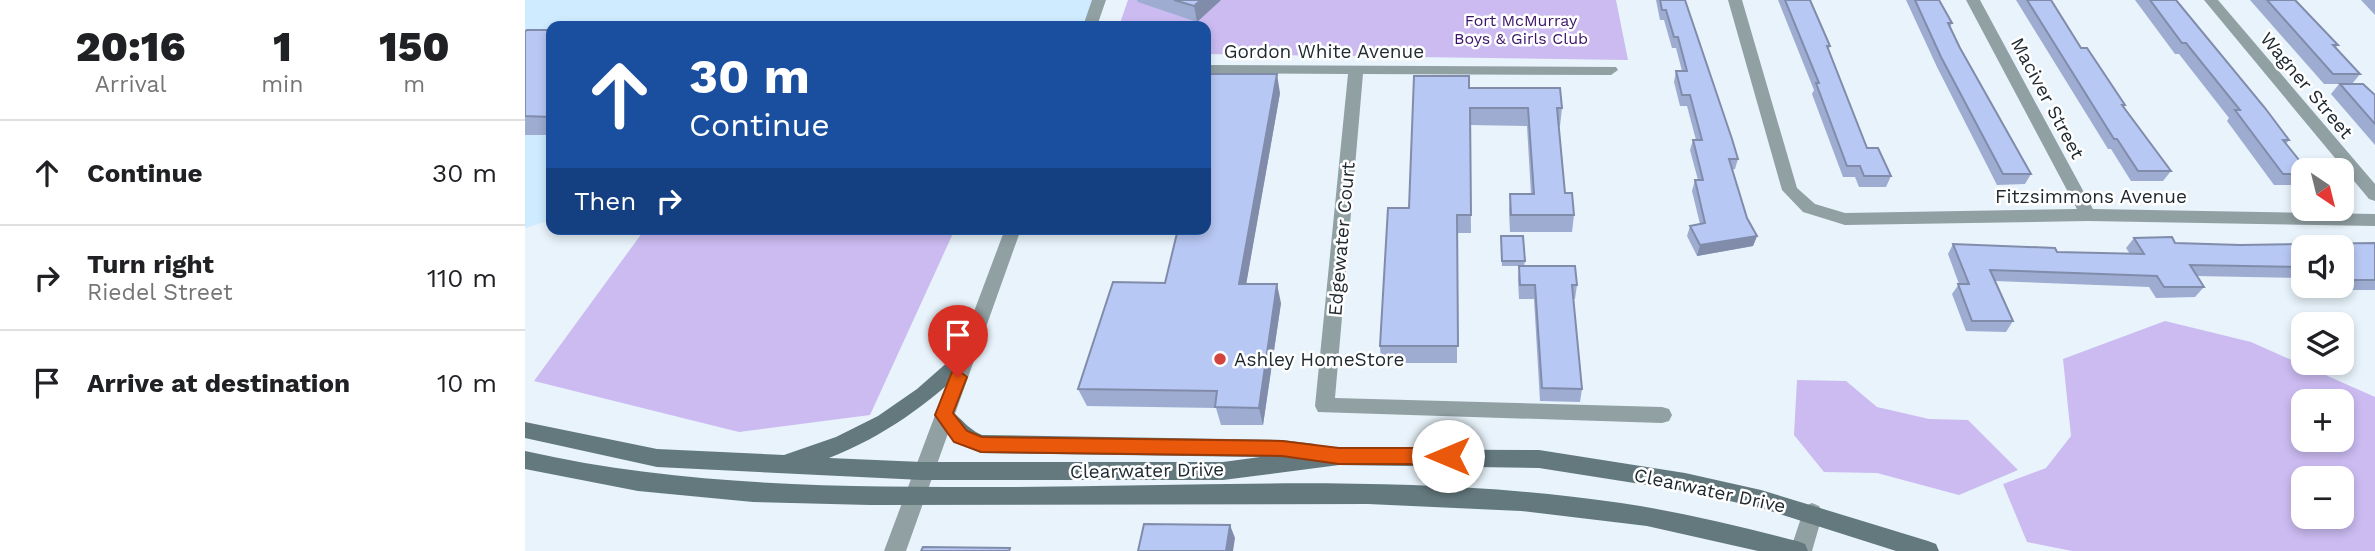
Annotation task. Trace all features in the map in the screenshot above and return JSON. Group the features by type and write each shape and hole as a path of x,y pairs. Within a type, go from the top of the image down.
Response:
{"main road":[{"path":"776,466 834,449 876,429 915,404 965,358"},
{"path":"944,415 961,436 981,444 1282,449 1339,456"},
{"name":"Clearwater Drive","path":"525,430 657,458 776,466 922,471 1223,471 1339,456 1539,459 1685,482 1812,513 1928,551"},
{"name":"Clearwater Drive","path":"525,460 615,479 770,494 1477,499 1598,509 1653,517 1799,551"}],"street":[{"path":"1092,21 1099,0"},
{"name":"Fitzsimmons Avenue","path":"1735,0 1790,190 1809,208 1845,219 2088,215 2375,220"},
{"name":"Maciver Street","path":"1973,0 2088,215"},
{"name":"Wagner Street","path":"2211,0 2375,195"},
{"name":"Gordon White Avenue","path":"1211,69 1611,70"},
{"name":"Edgewater Court","path":"1356,70 1325,406 1662,415"},
{"path":"895,551 922,471 1011,235"},
{"path":"1799,551 1812,513"}],"shaded area":[{"path":"525,0 1098,0 1090,21 546,21 546,222 525,228"}],"green space":[{"name":"Fort McMurray Boys & Girls Club","path":"1128,0 1616,0 1628,60 1211,54 1211,21 1121,21"},
{"path":"641,235 952,235 870,415 739,432 534,381"},
{"path":"2165,321 2251,342 2291,360 2291,375 2325,375 2375,397 2375,551 2072,551 2027,542 2003,484 2046,468 2071,436 2063,359"},
{"path":"1797,380 1846,381 1877,407 1929,419 1968,420 2018,470 1959,495 1877,473 1824,472 1794,435"}],"building":[{"path":"1174,0 1201,0 1194,6"},
{"path":"1660,0 1685,0 1732,139 1738,159 1729,159 1747,218 1757,236 1700,245 1690,226 1705,223 1695,180 1703,180 1693,140 1702,140 1690,95 1682,95 1676,71 1687,71 1678,37 1674,37"},
{"path":"1785,0 1810,0 1830,46 1827,46 1867,148 1878,148 1891,176 1864,176 1860,166 1847,166 1816,83 1819,83"},
{"path":"1915,0 1939,0 1952,23 1948,23 1960,48 2031,174 2003,174 1941,57"},
{"path":"2027,0 2051,0 2081,48 2087,48 2125,105 2122,105 2171,171 2138,171 2117,139 2114,139"},
{"path":"2150,0 2176,0 2265,108 2289,140 2283,140 2297,158 2291,158 2291,174 2283,174 2235,110 2240,110 2186,43 2182,43"},
{"path":"2267,0 2295,0 2338,45 2333,45 2360,74 2333,74"},
{"path":"546,30 546,117 525,116 525,31"},
{"path":"1211,74 1277,74 1239,284 1277,284 1259,408 1215,407 1217,391 1078,389 1113,282 1165,283 1177,235 1211,235"},
{"path":"1414,76 1469,76 1469,88 1560,88 1562,108 1557,108 1565,193 1572,193 1574,215 1511,215 1510,194 1534,194 1528,108 1470,108 1471,215 1457,215 1458,346 1380,346 1388,208 1409,208"},
{"path":"2340,84 2363,84 2375,95 2375,124"},
{"path":"1501,236 1523,236 1525,261 1502,261"},
{"path":"2172,237 2175,243 2291,244 2291,267 2190,265 2204,287 2164,287 2157,276 1990,270 2013,321 1972,321 1958,284 1969,284 1953,244 2055,248 2057,252 2144,254 2134,238"},
{"path":"2354,243 2375,243 2375,280 2354,280"},
{"path":"1519,266 1575,266 1577,285 1572,285 1582,389 1542,388 1535,285 1520,285"},
{"path":"1144,524 1230,525 1226,551 1138,551"},
{"path":"923,547 1010,548 1009,551 921,551"}],"place":[{"name":"Ashley HomeStore","path":"1220,359"}],"route":[{"path":"958,377 944,415 961,436 981,444 1282,449 1339,456 1448,456"}]}
